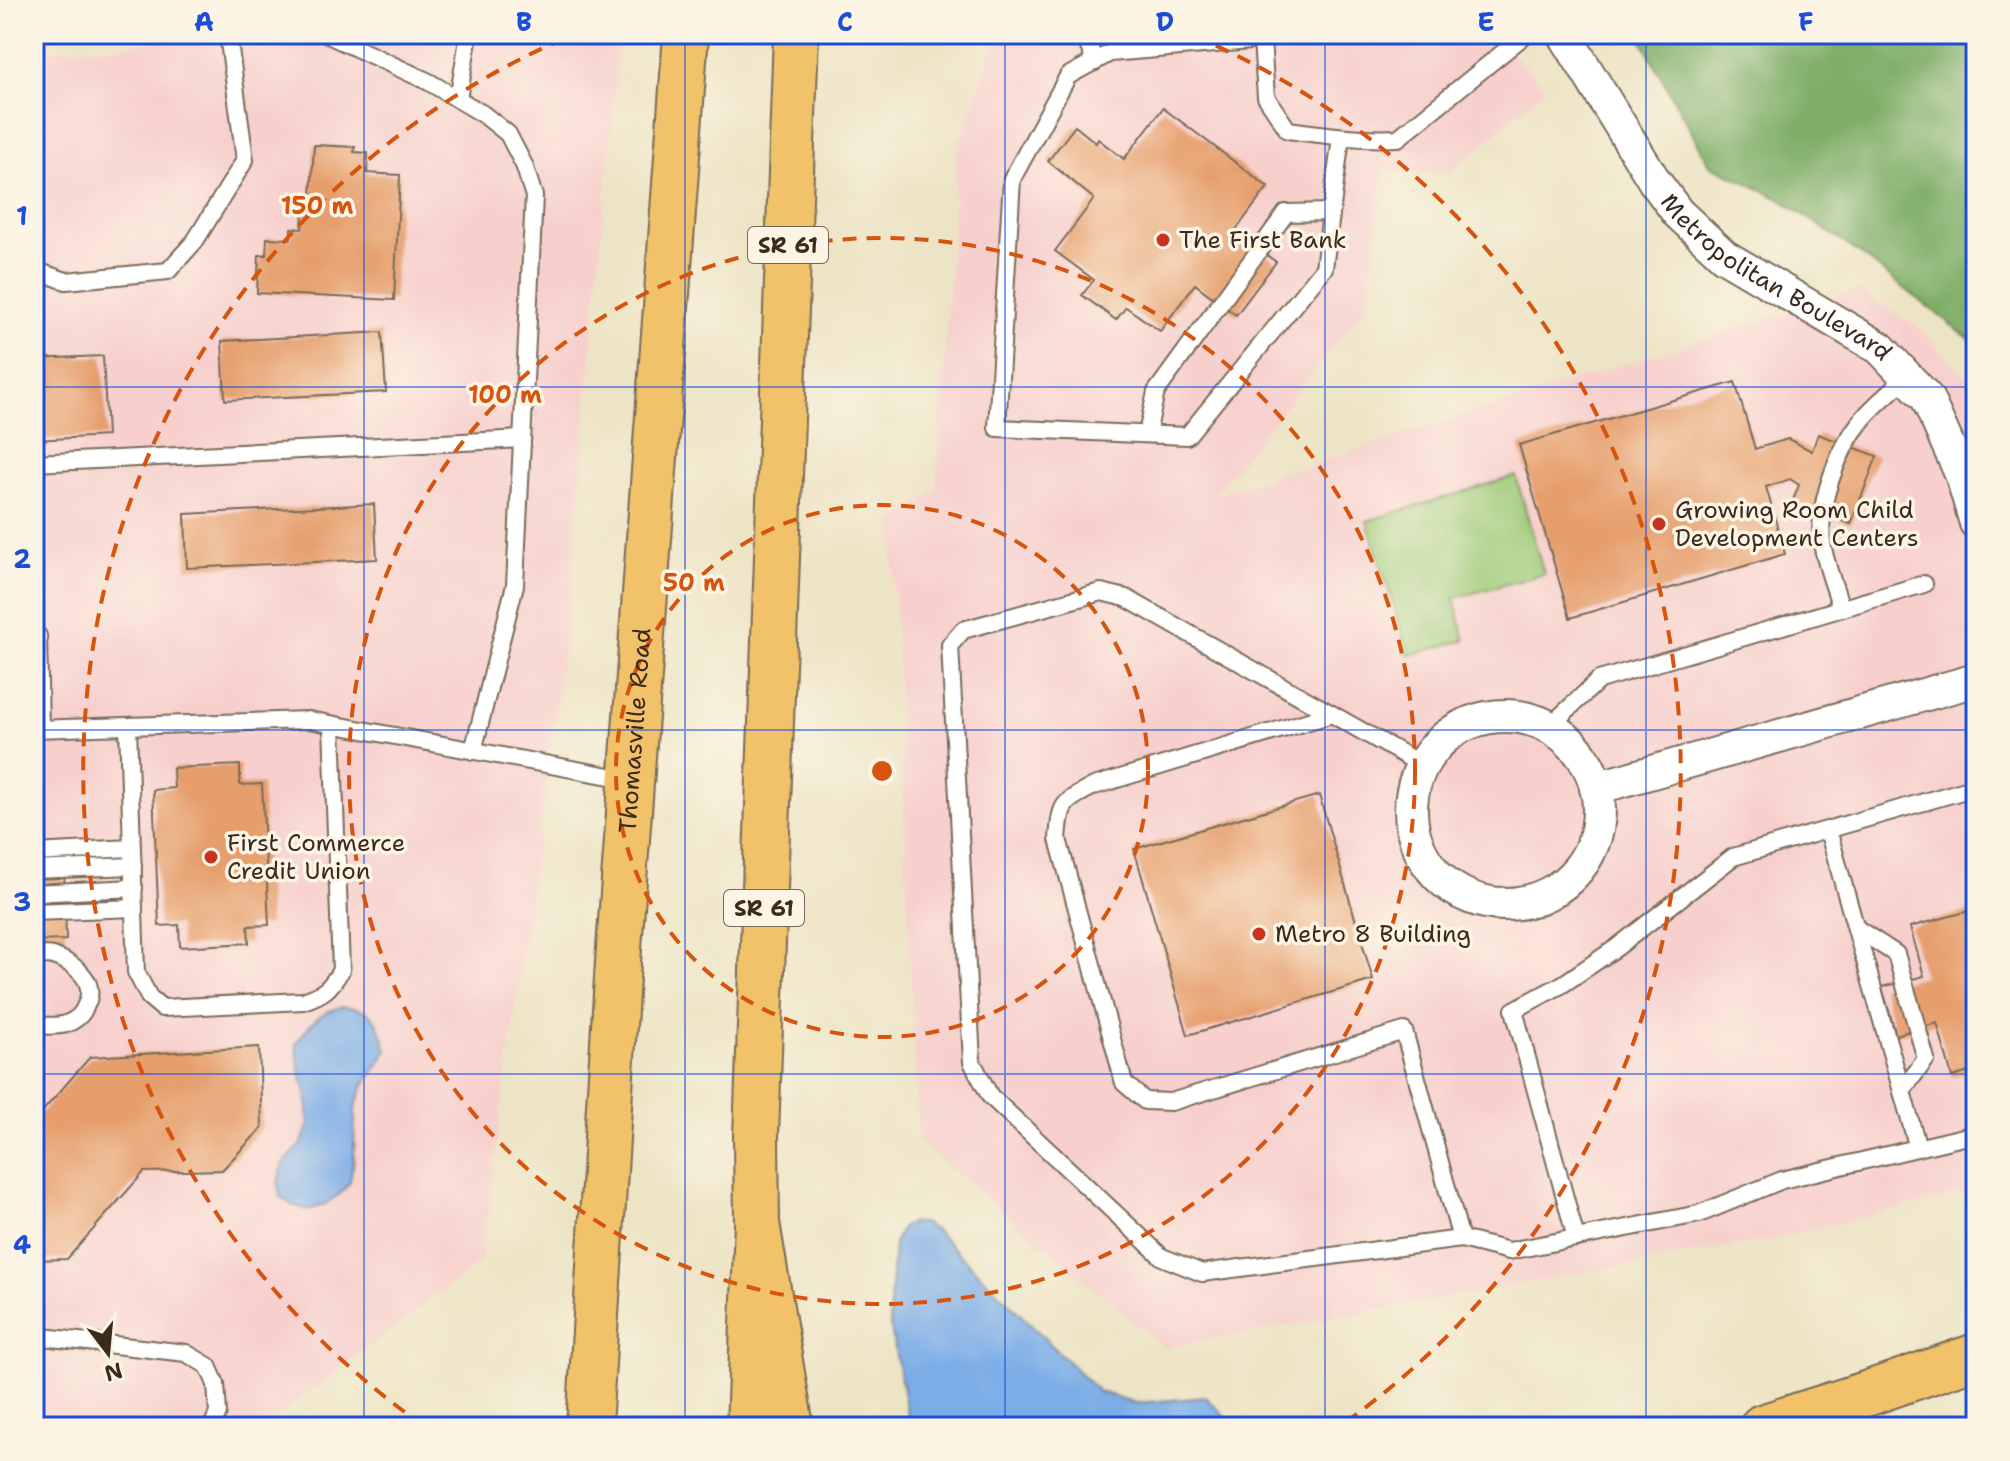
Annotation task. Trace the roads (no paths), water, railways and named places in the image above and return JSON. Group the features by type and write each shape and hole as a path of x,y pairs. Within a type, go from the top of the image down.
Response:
{"main road":[{"name":"Thomasville Road","path":"589,1427 617,977 686,34"},
{"name":"SR 61","path":"749,1427 757,1223 756,1136 796,34"},
{"path":"757,1223 791,1427"},
{"path":"1762,1427 1976,1356"}],"street":[{"name":"Metropolitan Boulevard","path":"1564,34 1655,182 1678,213 1724,256 1880,348 1927,398 1962,476 1976,523"},
{"path":"1596,788 1976,680"},
{"path":"1495,717 1514,717 1549,727 1577,750 1589,768 1598,806 1592,845 1572,875 1551,891 1531,900 1508,904 1469,897 1433,871 1414,837 1411,801 1422,765 1451,733 1464,726 1495,717"}],"lane":[{"path":"34,270 66,281 168,271 195,241 245,160 228,34"},
{"path":"326,34 429,82 483,114 508,134 524,165 534,196 515,585 473,751"},
{"path":"458,99 469,34"},
{"path":"1084,34 1095,62"},
{"path":"1341,137 1324,268 1187,436 997,428 1012,179 1068,76 1110,53 1262,40 1266,97 1288,130 1341,137 1398,138 1526,34"},
{"path":"1147,434 1156,392 1286,213 1331,212"},
{"path":"1841,608 1822,544 1821,526 1827,492 1850,435 1864,417 1907,377"},
{"path":"34,463 522,439"},
{"path":"1549,727 1599,680 1924,584"},
{"path":"1422,765 1126,598 1101,592 963,630 950,645 972,1062 990,1096 1162,1257 1202,1273 1461,1239 1509,1251 1699,1214 1782,1180 1976,1134"},
{"path":"34,636 38,636 37,729 309,720 631,780"},
{"path":"1332,714 1094,786 1065,802 1060,815 1058,839 1124,1083 1145,1101 1171,1102 1404,1031 1461,1239"},
{"path":"128,726 136,972 149,997 162,1008 303,1001 331,987 341,970 332,725"},
{"path":"1576,1238 1514,1010 1563,984 1616,948 1733,857 1976,787"},
{"path":"1828,830 1918,1148"},
{"path":"34,853 132,848"},
{"path":"34,870 133,866"},
{"path":"34,893 134,888"},
{"path":"34,912 134,908"},
{"path":"1856,928 1896,954 1905,984 1926,1059 1902,1091"},
{"path":"34,956 51,955 72,966 84,973 90,988 87,1004 80,1016 65,1024 34,1026"},
{"path":"34,1336 186,1353 208,1366 216,1384 218,1413 212,1427"}],"water":[{"path":"341,1007 368,1013 381,1031 387,1050 364,1084 355,1108 354,1159 350,1182 340,1194 309,1210 292,1205 280,1196 278,1183 283,1164 301,1145 309,1125 307,1097 296,1043 320,1016"},
{"path":"923,1223 936,1231 1099,1392 1136,1403 1206,1397 1230,1422 1209,1427 910,1427 889,1319 894,1243 902,1227"}],"place":[{"name":"The First Bank","path":"1163,240"},
{"name":"Growing Room Child Development Centers","path":"1659,524"},
{"name":"First Commerce Credit Union","path":"211,857"},
{"name":"Metro 8 Building","path":"1259,934"}]}
